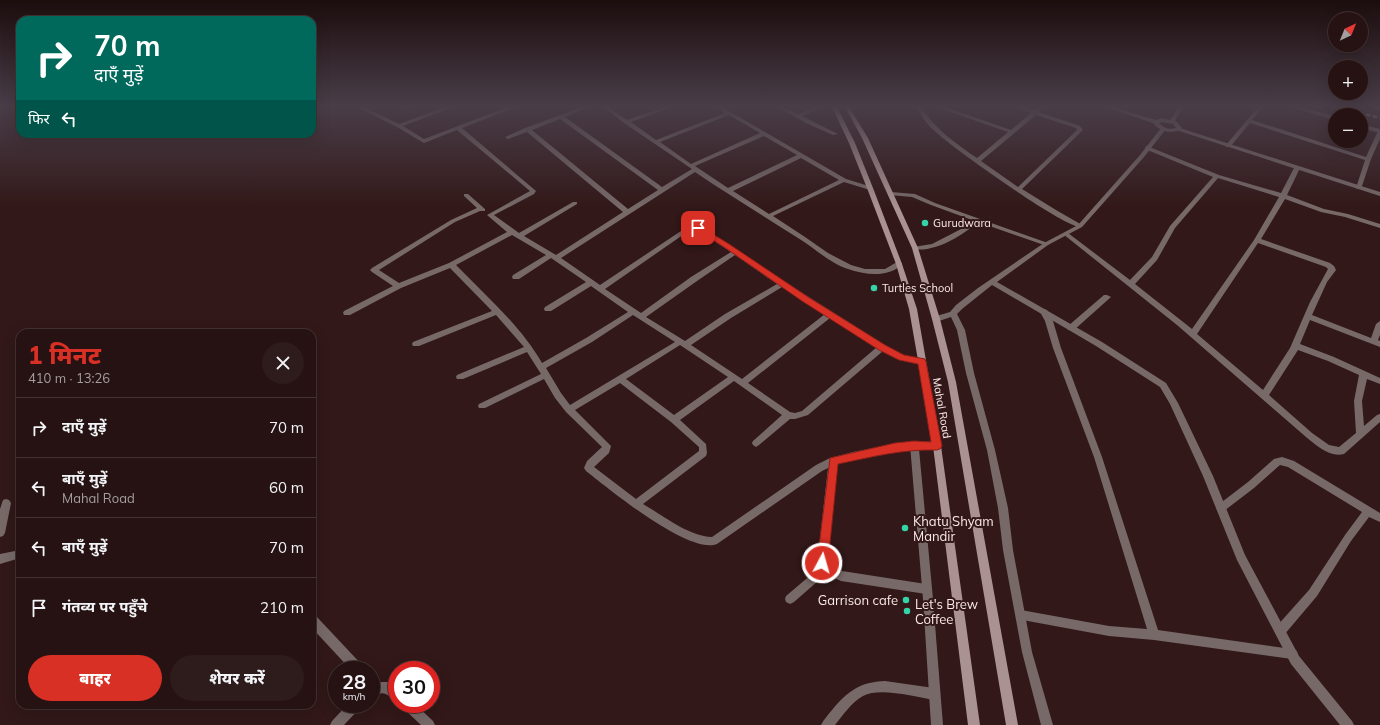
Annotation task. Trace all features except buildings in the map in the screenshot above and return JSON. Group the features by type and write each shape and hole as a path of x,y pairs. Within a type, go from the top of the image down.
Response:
{"main road":[{"name":"Mahal Road","path":"851,141 899,264 913,309 937,446 974,725"},
{"name":"Mahal Road","path":"866,141 914,248 936,319 952,382 1012,725"}],"street":[{"path":"473,141 533,191 490,215"},
{"path":"540,141 627,212"},
{"path":"594,141 662,190"},
{"path":"516,277 554,257 662,190 693,168 749,141"},
{"path":"774,141 844,180 870,188"},
{"path":"948,141 1052,212 1080,226"},
{"path":"977,161 1001,141"},
{"path":"1018,190 1069,141"},
{"path":"936,319 953,314 959,307 992,282 1046,244 1080,226 1153,141"},
{"path":"1213,141 1380,194"},
{"path":"1228,146 1232,141"},
{"path":"1311,141 1368,159"},
{"path":"1359,188 1368,159 1376,141"},
{"path":"655,142 728,191 803,238 826,255 849,267 865,271 886,271 899,264"},
{"path":"1147,148 1217,176 1323,210 1346,215 1380,226"},
{"path":"728,191 800,156"},
{"path":"1193,334 1257,240 1283,196 1297,168"},
{"path":"1131,284 1155,258 1172,227 1217,176"},
{"path":"769,216 844,180"},
{"path":"891,194 914,195 933,204 1046,244"},
{"path":"466,195 480,209 516,234 592,282 633,312 683,343 788,415 795,416 805,413 882,347"},
{"path":"347,313 398,286 451,265 516,234 574,203"},
{"path":"398,286 374,270 453,221 480,209"},
{"path":"914,248 934,246 967,228 977,219"},
{"path":"600,289 669,240 693,227 700,228 782,284 882,347 902,358 922,362"},
{"path":"1066,234 1193,334 1326,448 1341,451 1380,417"},
{"path":"1257,240 1328,265 1332,268 1308,316 1296,346 1264,396"},
{"path":"641,317 735,252"},
{"path":"451,265 529,348 562,402 607,446 606,450 590,464 589,468 636,504 693,537 709,542 714,541 819,468 833,461 865,453 914,445 937,446"},
{"path":"548,309 592,282"},
{"path":"992,282 1071,328 1163,385 1174,403 1242,557 1295,660 1348,725"},
{"path":"569,410 782,284"},
{"path":"1071,328 1107,296"},
{"path":"416,344 496,312"},
{"path":"541,367 589,340 633,312"},
{"path":"1044,312 1049,321 1057,348 1098,458 1154,635"},
{"path":"742,383 829,314"},
{"path":"953,314 961,330 964,348 991,450 1021,616 1026,652 1047,725"},
{"path":"1308,316 1377,343 1380,324"},
{"path":"1296,346 1364,373 1380,381"},
{"path":"460,377 529,348"},
{"path":"1360,434 1358,401 1364,373"},
{"path":"482,406 546,375"},
{"path":"674,420 734,377"},
{"path":"622,379 674,420 703,446 703,453 636,504"},
{"path":"756,443 788,415"},
{"path":"914,445 937,725"},
{"path":"833,461 822,563 825,569 841,576 926,588"},
{"path":"1221,508 1251,486 1277,462 1282,461 1290,464 1380,518"},
{"path":"0,533 6,503"},
{"path":"1280,631 1313,593 1348,538 1368,511"},
{"path":"0,559 16,555"},
{"path":"790,599 825,569"},
{"path":"1021,616 1109,631 1154,635 1292,654"},
{"path":"316,624 351,661"},
{"path":"827,725 846,703 860,691 878,686 934,694"},
{"path":"336,725 347,713"},
{"path":"416,713 429,725"}],"place":[{"name":"Gurudwara","path":"925,223"},
{"name":"Turtles School","path":"874,288"},
{"name":"Khatu Shyam Mandir","path":"905,528"},
{"name":"Garrison cafe","path":"906,600"},
{"name":"Let's Brew Coffee","path":"907,611"}],"route":[{"path":"698,228 727,245 735,252 805,299 882,347 902,358 922,362 937,446 914,445 895,447 833,461 822,563"}]}
